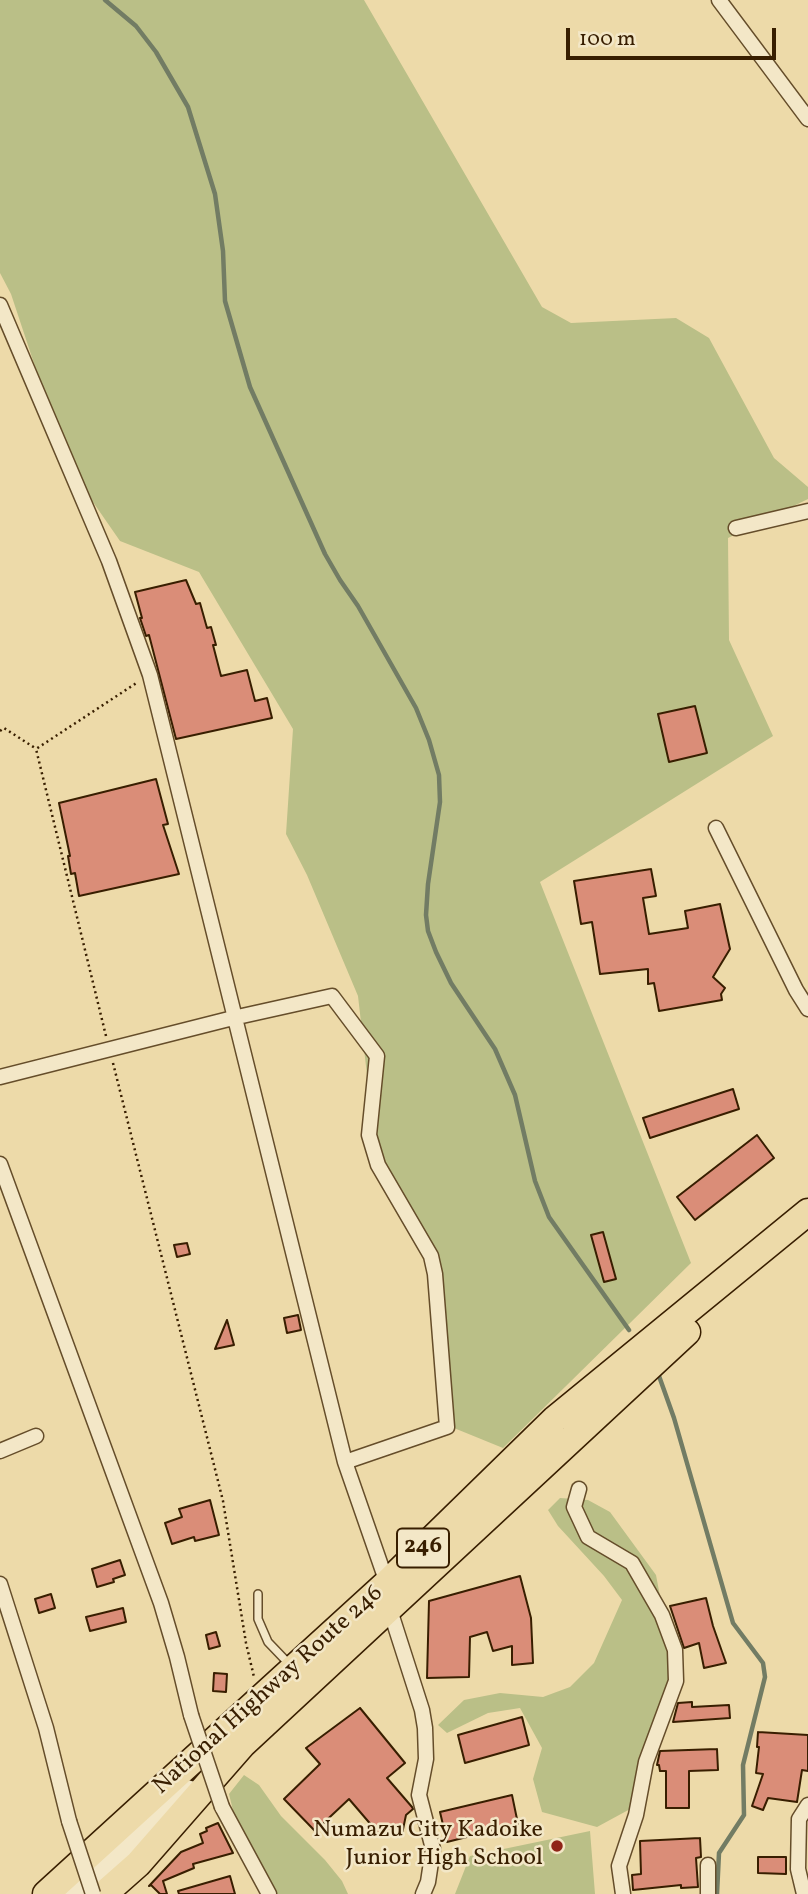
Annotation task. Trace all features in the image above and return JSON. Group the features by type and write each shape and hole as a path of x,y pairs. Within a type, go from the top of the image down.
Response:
{"highway":[{"name":"National Highway Route 246","path":"104,1894 138,1864 260,1701 294,1669 388,1595 555,1419 808,1212"},
{"name":"National Highway Route 246","path":"46,1894 231,1740 388,1595 693,1326 808,1234"}],"street":[{"path":"719,0 808,120"},
{"path":"0,305 109,561 149,675 345,1462 388,1595 425,1728 426,1759 419,1796 433,1849 428,1882 423,1894"},
{"path":"736,528 808,511"},
{"path":"716,828 808,1009"},
{"path":"0,1077 332,996 377,1056 369,1136 378,1165 431,1256 435,1274 447,1427 345,1462"},
{"path":"0,1164 161,1603 191,1714 222,1807 269,1894"},
{"path":"0,1451 36,1436"},
{"path":"579,1489 574,1507 588,1537 632,1563 662,1615 675,1650 676,1681 646,1762 636,1815 619,1866 623,1894"},
{"path":"0,1584 46,1728 69,1821 93,1894"},
{"path":"73,1894 231,1740"},
{"path":"804,1894 798,1869 799,1819 808,1805"},
{"path":"708,1865 708,1894"}],"lane":[{"path":"258,1594 258,1619 268,1642 294,1669"}],"path":[{"path":"36,749 149,675"},
{"path":"0,731 4,728 36,749 223,1502 246,1643 260,1701"}],"green space":[{"path":"0,0 364,0 542,307 571,323 676,318 709,338 774,458 808,487 808,499 728,538 729,640 773,736 540,882 691,1263 503,1448 449,1426 434,1269 375,1145 358,996 307,875 286,834 293,729 199,572 120,541 68,466 11,294 0,273"},
{"path":"560,1498 588,1500 610,1512 656,1575 676,1681 632,1808 597,1827 542,1812 533,1779 542,1748 520,1708 488,1713 447,1733 438,1725 464,1700 500,1693 543,1697 570,1687 594,1663 622,1600 558,1526 548,1510"},
{"path":"244,1775 259,1785 281,1816 325,1860 342,1881 348,1894 270,1894 237,1827 229,1794"},
{"name":"Numazu City Kadoike Junior High School","path":"590,1831 595,1894 455,1894 470,1856"}],"building":[{"path":"186,580 196,604 200,603 207,628 211,627 221,676 247,670 255,701 267,698 272,718 176,739 149,635 146,636 140,618 135,592"},
{"path":"695,706 707,753 669,762 658,714"},
{"path":"156,779 168,824 163,825 179,874 79,896 75,873 71,874 59,803"},
{"path":"651,869 656,896 643,898 649,934 688,928 685,911 720,904 730,949 713,977 725,988 721,994 722,1000 659,1011 654,983 648,984 648,969 600,974 592,922 581,924 574,881"},
{"path":"733,1089 739,1109 650,1138 643,1118"},
{"path":"757,1135 774,1158 695,1220 677,1197"},
{"path":"603,1232 616,1279 604,1282 591,1235"},
{"path":"187,1243 190,1254 177,1257 174,1245"},
{"path":"298,1315 301,1330 287,1333 284,1318"},
{"path":"227,1320 234,1345 215,1349"},
{"path":"210,1500 219,1535 195,1541 194,1537 172,1544 165,1523 182,1517 179,1509"},
{"path":"120,1560 125,1575 113,1579 114,1582 97,1587 92,1569"},
{"path":"520,1576 531,1618 533,1663 512,1665 512,1646 493,1651 487,1632 470,1637 469,1677 427,1678 429,1601"},
{"path":"51,1594 55,1608 39,1613 35,1599"},
{"path":"706,1598 726,1663 704,1668 699,1643 684,1648 670,1606"},
{"path":"123,1608 126,1622 90,1631 86,1617"},
{"path":"216,1632 220,1646 209,1649 206,1635"},
{"path":"214,1673 227,1674 226,1692 213,1691"},
{"path":"692,1702 692,1707 729,1705 730,1718 673,1722 678,1703"},
{"path":"360,1708 405,1763 387,1778 413,1809 406,1815 402,1834 379,1834 349,1799 315,1831 284,1799 320,1764 306,1748"},
{"path":"522,1717 529,1745 465,1763 458,1735"},
{"path":"758,1732 808,1735 808,1771 802,1770 797,1802 768,1798 763,1810 752,1806 763,1774 756,1773"},
{"path":"717,1749 718,1770 689,1771 689,1808 666,1808 666,1771 660,1771 657,1765 660,1751"},
{"path":"512,1795 518,1824 447,1842 440,1812"},
{"path":"218,1823 233,1853 193,1864 194,1868 163,1881 167,1894 160,1894 149,1886 181,1852 203,1843 200,1834"},
{"path":"700,1838 701,1857 696,1858 698,1887 681,1888 681,1885 633,1890 632,1875 641,1874 640,1841"},
{"path":"758,1857 786,1857 786,1874 758,1873"},
{"path":"230,1876 235,1894 179,1894 178,1891"}],"waterway":[{"path":"105,0 136,26 156,52 188,107 215,194 223,251 225,301 250,387 325,554 416,708 429,740 439,775 440,802 426,915 428,931 436,952 451,983 495,1049 515,1095 535,1181 549,1217 629,1330"},
{"path":"659,1376 674,1418 733,1623 763,1663 765,1677 743,1765 744,1815 719,1853 717,1894"}],"place":[{"name":"Numazu City Kadoike Junior High School","path":"557,1846"}]}
